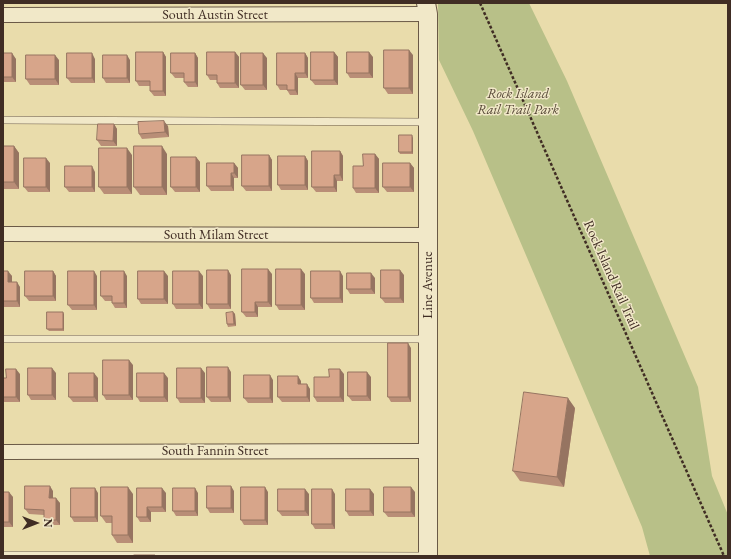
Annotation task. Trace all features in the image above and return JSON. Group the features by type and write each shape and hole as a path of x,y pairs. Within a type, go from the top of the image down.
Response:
{"street":[{"name":"South Austin Street","path":"3,15 427,9"},
{"name":"Line Avenue","path":"427,9 428,556"},
{"name":"South Milam Street","path":"3,234 428,235"},
{"name":"South Fannin Street","path":"3,452 427,451"}],"lane":[{"path":"3,120 428,122"},
{"path":"3,339 428,339"},
{"path":"3,555 428,556"}],"path":[{"name":"Rock Island Rail Trail","path":"480,3 724,556"}],"green space":[{"name":"Rock Island Rail Trail Park","path":"438,3 529,3 567,81 698,387 712,476 728,515 728,556 650,556 642,527 473,131 439,60"}],"building":[{"path":"384,50 409,50 409,88 384,88"},
{"path":"136,52 163,52 163,91 150,91 150,81 136,81"},
{"path":"207,52 235,52 235,83 217,83 217,75 207,75"},
{"path":"311,52 334,52 334,80 311,80"},
{"path":"347,52 369,52 369,73 347,73"},
{"path":"3,53 12,53 12,77 3,77"},
{"path":"67,53 92,53 92,78 67,78"},
{"path":"171,53 195,53 195,82 184,82 184,73 171,73"},
{"path":"241,53 263,53 263,85 241,85"},
{"path":"277,53 305,53 305,73 295,73 295,90 287,90 287,85 277,85"},
{"path":"26,55 55,55 55,79 26,79"},
{"path":"103,55 127,55 127,78 103,78"},
{"path":"164,121 165,132 139,134 138,122"},
{"path":"98,124 114,124 113,141 97,140"},
{"path":"399,135 412,135 412,152 399,152"},
{"path":"3,146 14,146 14,182 3,182"},
{"path":"134,146 162,146 162,187 134,187"},
{"path":"99,148 127,148 127,187 99,187"},
{"path":"312,151 340,151 340,175 334,175 334,187 312,187"},
{"path":"363,154 375,154 375,188 353,188 353,166 363,166"},
{"path":"242,155 269,155 269,186 242,186"},
{"path":"278,156 305,156 305,185 278,185"},
{"path":"171,157 196,157 196,187 171,187"},
{"path":"24,158 46,158 46,187 24,187"},
{"path":"207,163 234,163 234,173 231,173 231,186 207,186"},
{"path":"383,163 410,163 410,187 383,187"},
{"path":"65,166 92,166 92,187 65,187"},
{"path":"242,269 268,269 268,302 255,302 255,312 242,312"},
{"path":"276,269 301,269 301,305 276,305"},
{"path":"207,270 228,270 228,304 207,304"},
{"path":"381,270 400,270 400,298 381,298"},
{"path":"3,271 8,271 8,282 17,282 17,301 3,301"},
{"path":"25,271 53,271 53,296 25,296"},
{"path":"68,271 94,271 94,305 68,305"},
{"path":"101,271 124,271 124,303 112,303 112,296 101,296"},
{"path":"138,271 164,271 164,299 138,299"},
{"path":"173,271 199,271 199,304 173,304"},
{"path":"311,271 340,271 340,298 311,298"},
{"path":"347,273 371,273 371,289 347,289"},
{"path":"47,312 63,312 63,329 47,329"},
{"path":"233,312 234,324 227,324 226,313"},
{"path":"388,343 408,343 408,397 388,397"},
{"path":"103,360 129,360 129,395 103,395"},
{"path":"207,367 228,367 228,397 207,397"},
{"path":"28,368 52,368 52,395 28,395"},
{"path":"177,368 201,368 201,398 177,398"},
{"path":"6,369 16,369 16,397 3,397 3,378 6,378"},
{"path":"329,369 340,369 340,397 314,397 314,377 329,377"},
{"path":"348,372 367,372 367,396 348,396"},
{"path":"69,373 94,373 94,397 69,397"},
{"path":"137,373 164,373 164,397 137,397"},
{"path":"244,375 270,375 270,398 244,398"},
{"path":"278,376 298,376 298,384 307,384 307,397 278,397"},
{"path":"524,392 568,398 557,477 513,471"},
{"path":"25,486 50,486 49,498 56,498 56,520 44,520 44,510 25,509"},
{"path":"207,486 231,486 231,508 207,508"},
{"path":"101,487 128,487 128,535 112,535 112,516 101,516"},
{"path":"241,487 265,487 265,520 241,520"},
{"path":"384,487 411,487 411,512 384,512"},
{"path":"71,488 95,488 95,517 71,517"},
{"path":"137,488 162,488 162,507 147,507 147,517 137,517"},
{"path":"173,488 195,488 195,511 173,511"},
{"path":"278,489 305,489 305,511 278,511"},
{"path":"312,489 332,489 332,524 312,524"},
{"path":"346,489 370,489 370,511 346,511"},
{"path":"3,492 9,492 9,522 3,522"},
{"path":"155,555 155,556 134,556"}]}
